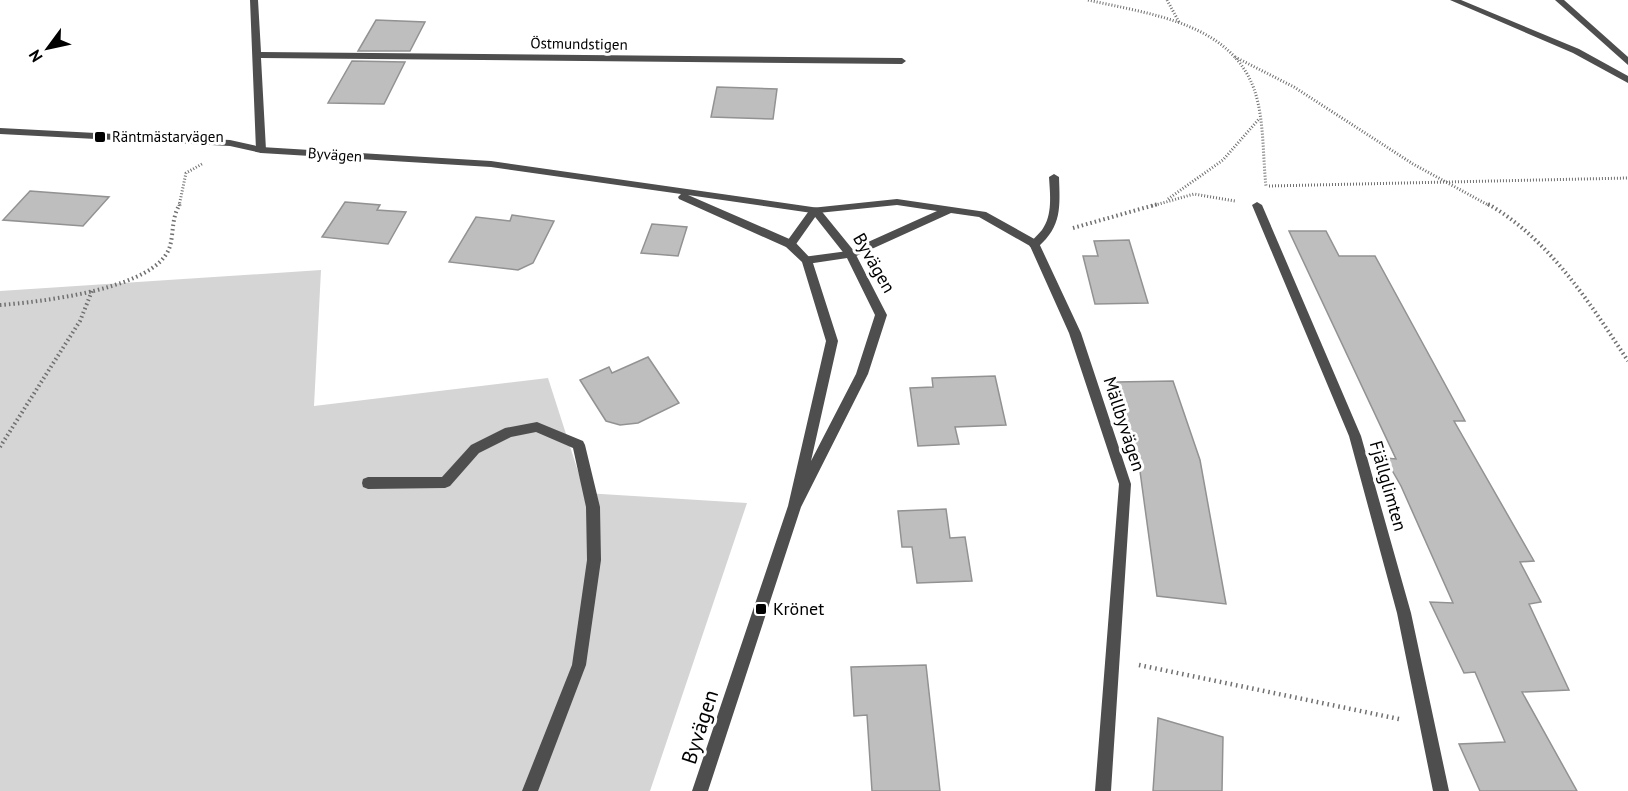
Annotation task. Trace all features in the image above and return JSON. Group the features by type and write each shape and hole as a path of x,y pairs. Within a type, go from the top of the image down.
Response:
{"street":[{"path":"254,0 261,150"},
{"path":"1454,0 1576,51 1628,80"},
{"path":"1558,0 1628,62"},
{"name":"Östmundstigen","path":"257,55 902,61"},
{"name":"Byvägen","path":"0,131 230,142 261,150 491,164 815,210 850,254 881,315 862,374 795,506"},
{"path":"790,244 815,210 897,202 982,214 1034,244 1047,235 1055,213 1054,177"},
{"name":"Byvägen","path":"670,191 790,244 807,260 832,341 795,506 700,791"},
{"name":"Fjällglimten","path":"1257,205 1355,436 1404,613 1441,791"},
{"path":"807,260 850,254 949,209"},
{"name":"Mällbyvägen","path":"1034,244 1075,333 1125,484 1103,791"},
{"path":"368,483 445,482 475,449 509,432 537,427 579,445 593,507 594,560 579,665 530,791"}],"path":[{"path":"1047,235 1194,195 1257,205 1266,186 1259,118 1249,77 1235,57 1213,36 1180,23 1088,0"},
{"path":"1167,0 1180,23"},
{"path":"1235,57 1294,87 1413,164 1448,180 1491,206 1526,231 1563,270 1598,315 1628,361"},
{"path":"1166,201 1222,160 1259,118"},
{"path":"0,304 52,300 92,290 149,271 165,258 169,247 173,216 182,201 186,173 230,142"},
{"path":"1266,186 1448,180 1628,178"},
{"path":"0,447 80,321 92,290"},
{"path":"1112,659 1429,725"}],"shaded area":[{"path":"321,270 314,406 548,378 585,493 747,503 650,791 0,791 0,291"}],"building":[{"path":"376,20 425,22 410,51 358,51"},
{"path":"352,61 405,62 384,104 328,103"},
{"path":"717,87 777,89 773,119 711,117"},
{"path":"30,191 109,197 83,226 3,220"},
{"path":"345,202 380,205 377,210 406,212 388,244 322,237"},
{"path":"512,215 554,221 533,263 518,270 449,262 476,217 510,221"},
{"path":"652,224 687,227 678,256 641,253"},
{"path":"1289,231 1326,231 1339,256 1375,256 1465,421 1454,421 1534,561 1520,562 1541,602 1529,604 1569,690 1522,692 1577,791 1480,791 1459,744 1505,742 1475,672 1464,673 1430,602 1453,603 1401,486 1385,458 1396,459"},
{"path":"1129,240 1148,303 1095,304 1083,256 1098,256 1094,241"},
{"path":"648,357 679,403 638,423 620,425 606,421 580,380 609,367 612,373"},
{"path":"995,376 1006,425 955,427 959,444 918,446 910,388 933,387 932,378"},
{"path":"1173,381 1200,460 1226,604 1157,596 1139,464 1116,382"},
{"path":"946,509 950,538 965,537 972,581 917,583 912,547 902,547 898,511"},
{"path":"926,665 940,791 872,791 867,715 854,716 851,667"},
{"path":"1158,718 1223,737 1222,791 1153,791"}],"place":[{"name":"Räntmästarvägen","path":"100,137"},
{"name":"Krönet","path":"761,609"}]}
